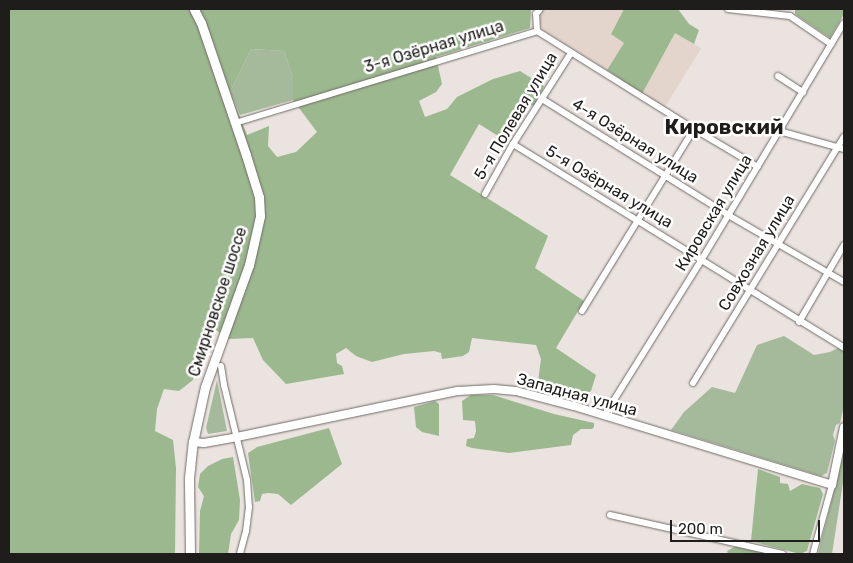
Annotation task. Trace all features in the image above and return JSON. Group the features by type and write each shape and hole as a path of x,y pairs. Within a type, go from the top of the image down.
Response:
{"main road":[{"name":"Смирновское шоссе","path":"190,554 189,478 193,442 206,387 249,265 260,216 258,197 201,23 194,9"}],"street":[{"name":"5-я Полевая улица","path":"537,30 536,14 540,9"},
{"path":"732,9 790,16 831,44"},
{"name":"Кировская улица","path":"604,416 702,259 844,23"},
{"name":"3-я Озёрная улица","path":"234,123 537,30"},
{"path":"537,30 571,53 758,167"},
{"name":"5-я Полевая улица","path":"485,194 513,144 571,53"},
{"path":"778,76 803,92"},
{"name":"4-я Озёрная улица","path":"542,99 728,215 844,282"},
{"path":"582,311 694,129"},
{"path":"779,131 841,148"},
{"name":"Совхозная улица","path":"693,383 841,148 844,137"},
{"name":"5-я Озёрная улица","path":"513,144 844,348"},
{"path":"799,322 844,245"},
{"name":"Смирновское шоссе","path":"221,366 247,480 249,506 246,531 240,554"},
{"name":"Западная улица","path":"193,442 204,443 238,437 458,391 482,389 516,391 832,485"},
{"path":"813,554 832,485 844,427"},
{"path":"610,514 783,554"}],"shaded area":[{"path":"544,9 624,9 611,33 624,43 607,70 543,30 538,19"},
{"path":"675,32 701,48 664,108 638,91"}],"green space":[{"path":"9,9 531,9 530,28 436,57 442,84 436,92 419,101 425,117 447,109 457,97 493,79 520,71 544,86 536,105 525,106 503,139 479,124 450,175 548,236 535,268 584,301 556,348 596,375 591,391 574,401 537,389 541,359 536,345 472,338 469,352 463,356 442,359 441,353 434,351 404,354 372,362 356,356 346,348 336,354 337,363 342,366 344,374 286,384 263,360 253,338 228,339 212,327 204,339 193,380 179,391 164,389 157,409 155,431 173,440 176,468 175,554 9,554","holes":["251,49 284,51 293,77 293,100 317,132 296,152 277,157 268,146 269,126 247,135 230,92"]},
{"path":"624,9 678,9 689,24 699,30 694,44 675,33 642,94 607,70 624,43 611,34"},
{"path":"795,9 844,9 844,14 830,38 795,14"},
{"path":"251,49 284,51 293,77 293,100 240,115 230,92"},
{"path":"784,336 814,355 830,352 838,348 844,351 844,406 840,423 836,425 833,435 835,441 827,473 821,476 671,430 684,412 712,387 735,393 757,345"},
{"path":"217,380 227,431 208,434 206,428"},
{"path":"471,395 493,395 554,414 594,423 594,427 592,429 581,429 573,435 571,445 509,453 472,448 466,446 467,439 474,438 476,431 475,421 463,420 462,401"},
{"path":"435,401 439,404 439,436 422,432 416,427 414,407"},
{"path":"329,428 342,464 291,505 278,494 268,493 262,494 260,501 255,502 248,453 257,447"},
{"path":"844,452 844,476 832,554 818,554"},
{"path":"233,457 240,500 239,520 231,534 228,554 199,554 200,511 204,496 198,487 200,474 208,466 222,459"},
{"path":"758,469 780,477 780,483 788,484 790,491 802,484 820,488 823,494 807,551 800,554 751,541"},
{"path":"736,546 772,554 728,554 727,551"}],"district":[{"name":"Кировский","path":"724,127"}]}
